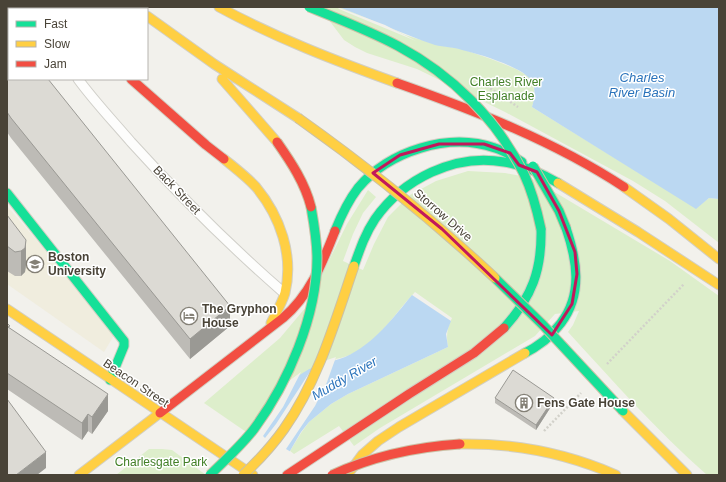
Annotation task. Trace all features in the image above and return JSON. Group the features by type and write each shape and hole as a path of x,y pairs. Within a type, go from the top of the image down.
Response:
{"main road":[{"path":"220,7 253,25 301,47 471,110 557,149 580,161 653,206 719,258"},
{"path":"309,7 364,30 409,52 452,81 472,98 497,122 529,159 553,200 572,243 576,260 576,289 569,311 556,330 542,343 405,423 378,441 362,455 348,475"},
{"name":"Storrow Drive","path":"148,17 196,52 298,118 366,167 448,234 494,276 530,312 623,411 687,475"},
{"path":"196,52 277,142 301,179 313,216 317,246 316,269 312,297 301,342 293,363 284,381 254,428 240,446 210,475"},
{"path":"132,80 160,106 246,178 264,197 276,218 285,246 288,261 288,277 285,293 268,329"},
{"path":"287,475 491,341 504,329 521,308 531,291 538,270 541,253 541,229 534,199 528,182 518,162 492,123 472,98"},
{"path":"79,475 288,314 304,295 353,194 370,176 389,161 404,153 427,146 468,142 491,146 505,151 531,169 571,191 630,227 719,285"},
{"path":"243,475 277,441 303,400 318,368 366,233 401,189 424,174 447,166 479,160 509,162 531,169"},
{"path":"7,193 124,342 124,346 110,380"},
{"name":"Beacon Street","path":"7,309 110,380 253,475"},
{"path":"332,475 360,462 392,453 426,446 460,444 506,445 544,451 589,464 616,475"}],"lane":[{"name":"Back Street","path":"79,80 138,149 206,221 239,254 285,293"}],"highlighted area":[{"path":"439,144 484,144 510,153 519,165 537,172 559,211 575,252 577,274 572,304 552,335 442,229 373,173 400,155"}],"shaded area":[{"name":"Boston University","path":"7,206 116,332 104,352 7,284"}],"green space":[{"name":"Charles River Esplanade","path":"319,7 339,7 385,25 405,35 438,45 462,49 516,69 528,76 533,84 535,97 532,107 696,208 709,198 719,199 719,243 665,201 633,181 505,112 417,69 367,53 355,47 344,40"},
{"path":"468,171 505,173 531,178 670,261 719,296 719,475 707,475 671,441 568,332 579,311 555,314 535,336 380,428 354,446 339,426 294,454 290,451 309,422 331,404 348,394 448,347 447,332 452,318 415,292 371,341 349,355 336,359 252,436 204,403 280,338 306,307 347,224 368,190 376,197 363,213 343,261 363,270 388,217 410,195 436,181"},
{"name":"Charlesgate Park","path":"149,449 172,450 206,475 116,475"}],"water":[{"name":"Charles River Basin","path":"339,7 719,7 719,199 709,198 696,209 532,107 534,87 527,76 514,68 478,54 456,48 435,45"},
{"name":"Muddy River","path":"412,295 451,321 446,334 448,347 348,394 331,404 309,422 301,432 276,475 228,475 290,382 312,368 345,357 365,345 374,338 398,313"}],"pier":[{"path":"337,7 385,25 416,41 339,9"},
{"path":"336,357 327,382 315,406 286,449 291,452 278,475 226,475 289,381 301,372 283,407 263,436 265,438 276,424 315,364"}],"building":[{"path":"7,21 8,80 49,80 230,306 190,339 7,112"},
{"path":"7,215 26,240 25,248 21,251 15,252 7,246"},
{"path":"7,323 10,326 8,327 108,394 92,417 88,414 82,423 7,373"},
{"name":"Fens Gate House","path":"513,370 554,398 536,425 495,398"},
{"path":"7,399 46,452 16,475 7,475"}],"traffic: fast":[{"path":"309,7 365,30 398,46 437,70 471,100 501,135 524,174 534,201 541,229"},
{"path":"335,231 351,198 358,188 371,175 386,164 420,148 458,142 477,144 495,148 522,162"},
{"path":"354,266 368,230 375,219 400,192 415,181 432,172 467,161 486,160 504,162 525,167 558,183"},
{"path":"533,166 559,211 566,228"},
{"path":"7,193 124,341 124,346 110,380"},
{"path":"210,475 254,429 278,391 298,348 312,303 316,280 317,258 311,207"},
{"path":"525,353 547,339 552,334 568,312 573,300 576,277 575,264 566,228"},
{"path":"504,328 522,305 533,282 540,257 541,229"},
{"path":"495,278 543,325 623,411"}],"traffic: slow":[{"path":"219,7 262,29 306,48 397,83"},
{"path":"148,17 214,64 298,118"},
{"path":"222,79 277,142"},
{"path":"298,118 399,195 448,235 495,278"},
{"path":"224,159 245,176 265,198 272,210 283,237 288,264 287,279 284,297 271,323"},
{"path":"558,183 638,232 719,285"},
{"path":"624,187 669,219 719,259"},
{"path":"243,475 265,453 284,429 307,391 325,350 354,266"},
{"path":"7,309 253,475"},
{"path":"351,470 362,455 378,441 399,427 525,353"},
{"path":"623,411 687,475"},
{"path":"79,475 160,413"},
{"path":"460,444 501,445 540,451 559,455 597,467 616,475"}],"traffic: jam":[{"path":"132,80 224,159"},
{"path":"397,83 514,128 570,155 624,187"},
{"path":"277,142 301,181 311,207"},
{"path":"160,413 283,318 292,309 308,289 335,231"},
{"path":"287,475 474,353 504,328"},
{"path":"332,475 347,468 394,454 427,447 460,444"}],"place":[{"name":"Boston University","path":"35,264"},
{"name":"The Gryphon House","path":"189,316"},
{"name":"Fens Gate House","path":"524,403"}]}
